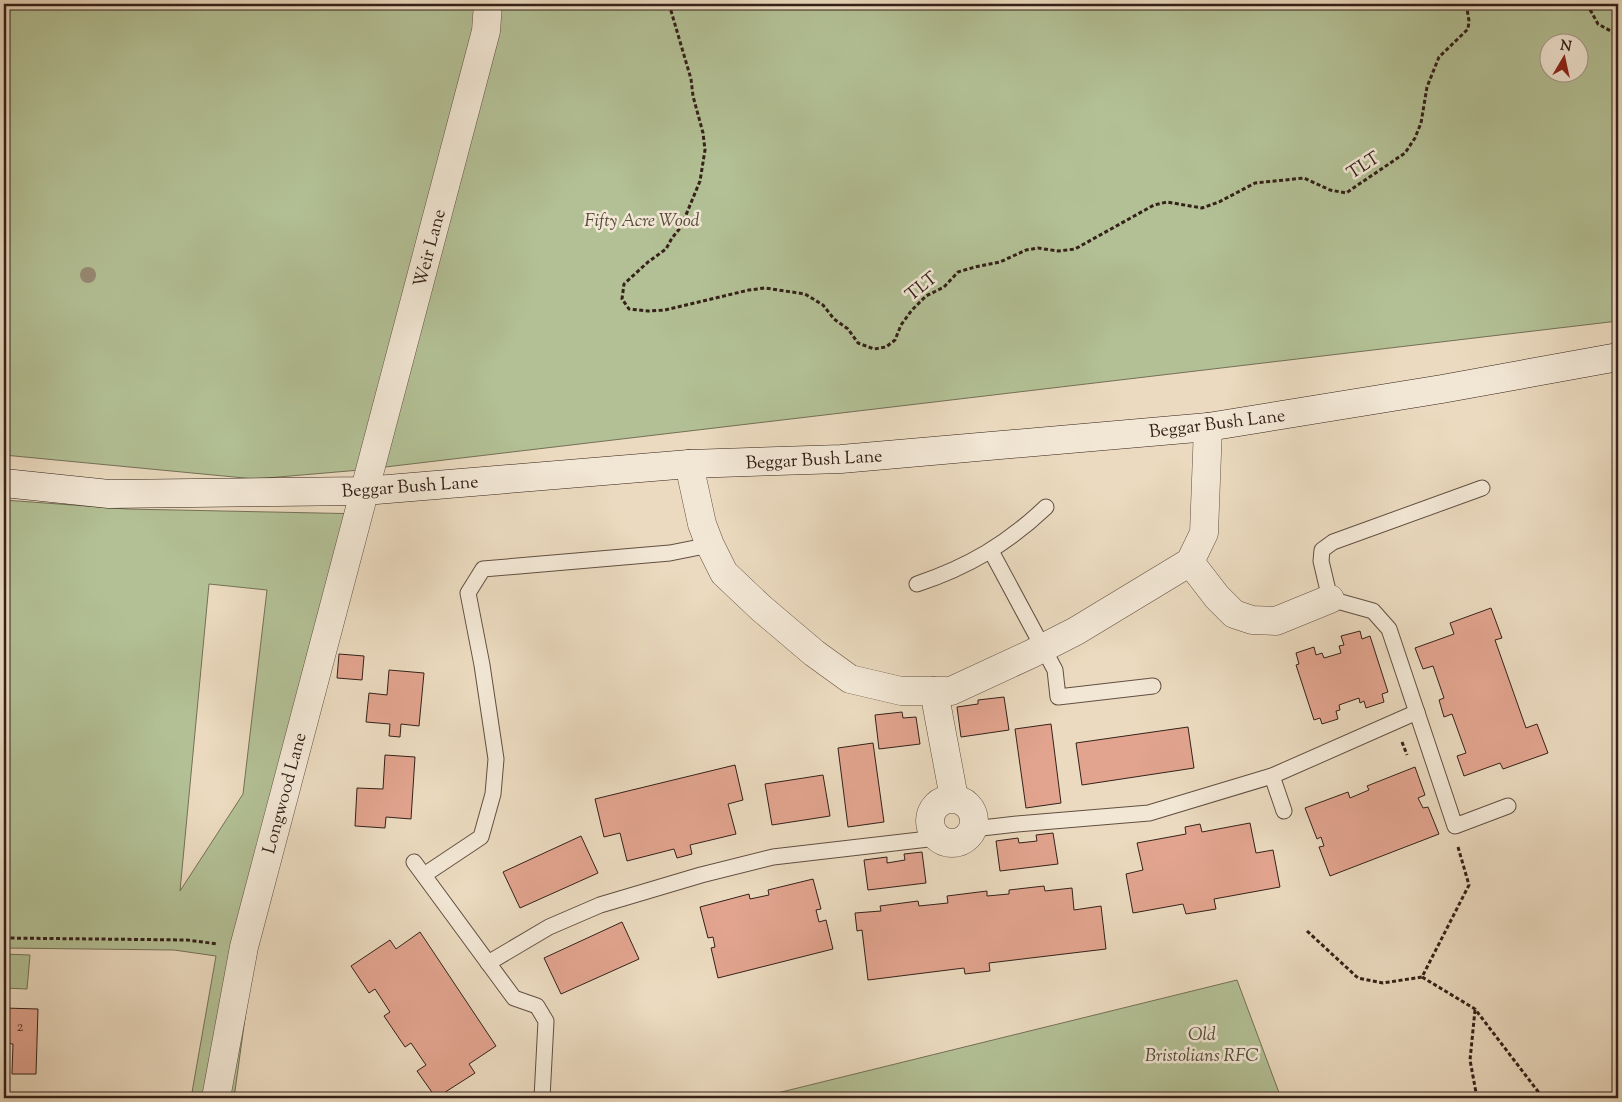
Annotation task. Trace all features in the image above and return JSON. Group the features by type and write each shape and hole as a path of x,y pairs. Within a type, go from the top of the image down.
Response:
{"street":[{"name":"Weir Lane","path":"364,491 486,31 488,4"},
{"name":"Beggar Bush Lane","path":"4,483 109,494 364,491 689,464 841,459 1208,427 1442,389 1618,357"},
{"path":"689,464 702,524 724,573 814,654 850,679 901,691 951,691 1043,648 1190,562 1204,533 1208,427"},
{"name":"Longwood Lane","path":"216,1098 244,947 364,491"},
{"path":"1190,562 1217,597 1234,614 1252,620 1276,621 1330,599"},
{"path":"934,691 954,798"},
{"path":"954,798 966,803 974,815 973,829 965,840 951,844 937,838 930,826 931,813 940,802 954,798"}],"lane":[{"path":"1482,488 1333,542 1322,550 1321,561 1330,599 1373,611 1389,629 1455,826 1508,806"},
{"path":"917,584 955,570 991,551 1029,523 1046,507"},
{"path":"424,875 481,837 493,794 496,758 484,673 468,593 483,569 670,553 710,545"},
{"path":"991,551 1055,670 1058,697 1153,686"},
{"path":"973,829 1149,813 1272,776 1417,712"},
{"path":"1272,776 1284,811"},
{"path":"488,962 549,928 600,905 701,875 773,857 937,838"},
{"path":"414,862 514,998 537,1006 546,1021 542,1098"}],"path":[{"name":"TLT","path":"669,4 691,79 693,96 703,133 705,150 700,182 681,227 666,249 648,262 624,284 622,299 628,308 648,311 665,310 765,288 805,294 824,305 834,319 848,329 858,343 874,349 886,347 895,340 912,310 926,296 944,287 958,272 1000,262 1026,250 1038,248 1058,251 1074,249 1154,205 1166,202 1202,208 1219,202 1255,183 1304,178 1330,190 1346,193 1405,153 1415,138 1421,123 1427,87 1439,57 1468,28 1467,8 1463,4"},
{"path":"1587,4 1598,24 1618,35"},
{"path":"1401,739 1402,747 1408,755"},
{"path":"1422,978 1469,885 1456,840"},
{"path":"1307,931 1358,978 1384,983 1422,978 1475,1009 1543,1098"},
{"path":"4,938 187,940 244,947"},
{"path":"1475,1009 1470,1060 1477,1098"}],"green space":[{"name":"Fifty Acre Wood","path":"4,4 1618,4 1618,321 360,470 255,479 4,455"},
{"path":"4,500 127,509 366,514 260,910 234,1098 191,1098 216,956 174,950 4,948","holes":["209,584 267,590 243,794 180,891"]},
{"path":"4,954 30,955 27,989 4,988"},
{"name":"Old Bristolians RFC","path":"1237,980 1281,1098 757,1098"}],"building":[{"path":"1491,608 1502,638 1495,640 1526,728 1537,724 1548,753 1503,769 1500,763 1464,776 1457,756 1466,753 1452,714 1444,717 1439,700 1444,698 1433,666 1423,669 1415,648 1454,634 1450,623"},
{"path":"1360,631 1362,639 1370,636 1388,692 1382,694 1384,702 1366,708 1364,701 1360,703 1359,698 1339,705 1340,710 1336,711 1338,719 1322,724 1320,718 1314,720 1296,665 1299,664 1296,653 1314,647 1316,655 1322,653 1324,658 1341,653 1339,646 1344,645 1341,636"},
{"path":"339,654 364,656 362,680 337,678"},
{"path":"389,670 424,673 419,726 401,724 400,737 389,736 390,724 366,722 369,693 387,695"},
{"path":"1004,697 1009,730 961,737 957,707 978,704 978,700"},
{"path":"902,712 903,718 916,717 920,744 879,749 875,715"},
{"path":"1051,724 1061,803 1026,808 1015,729"},
{"path":"1188,727 1194,768 1082,785 1076,743"},
{"path":"873,743 884,822 848,827 838,748"},
{"path":"385,755 415,757 411,819 386,817 385,828 355,826 357,788 383,789"},
{"path":"735,765 743,800 728,804 736,834 690,845 692,854 677,858 674,849 627,861 620,833 604,837 595,799"},
{"path":"1415,767 1425,795 1418,798 1423,808 1428,807 1439,834 1330,876 1319,847 1324,846 1321,837 1317,839 1305,808 1348,792 1350,798 1369,790 1367,786"},
{"path":"823,775 830,816 772,825 765,784"},
{"path":"1250,823 1256,853 1273,850 1280,887 1214,899 1216,909 1186,914 1183,904 1133,913 1126,874 1143,870 1137,843 1186,834 1185,827 1200,824 1202,832"},
{"path":"1053,833 1058,864 1000,871 996,841 1018,838 1019,843 1037,841 1036,835"},
{"path":"581,836 598,873 520,908 503,872"},
{"path":"922,852 926,883 868,890 864,860 887,857 887,863 905,860 904,854"},
{"path":"813,879 821,909 816,910 819,922 826,920 833,949 718,978 711,948 715,947 713,937 708,938 700,907 749,894 750,899 769,895 768,890"},
{"path":"1044,886 1045,891 1072,888 1074,910 1101,906 1106,949 989,963 990,971 965,974 964,968 868,980 862,930 857,931 855,913 881,911 880,906 918,901 919,906 948,903 947,896 987,891 987,896 1009,894 1009,890"},
{"path":"622,922 639,959 561,994 544,958"},
{"path":"420,932 496,1046 469,1064 475,1073 436,1098 417,1071 426,1065 411,1043 405,1047 384,1016 390,1012 375,989 369,993 351,966 390,940 396,949"},
{"path":"4,1008 38,1009 36,1074 12,1074 13,1044 4,1043"}]}
